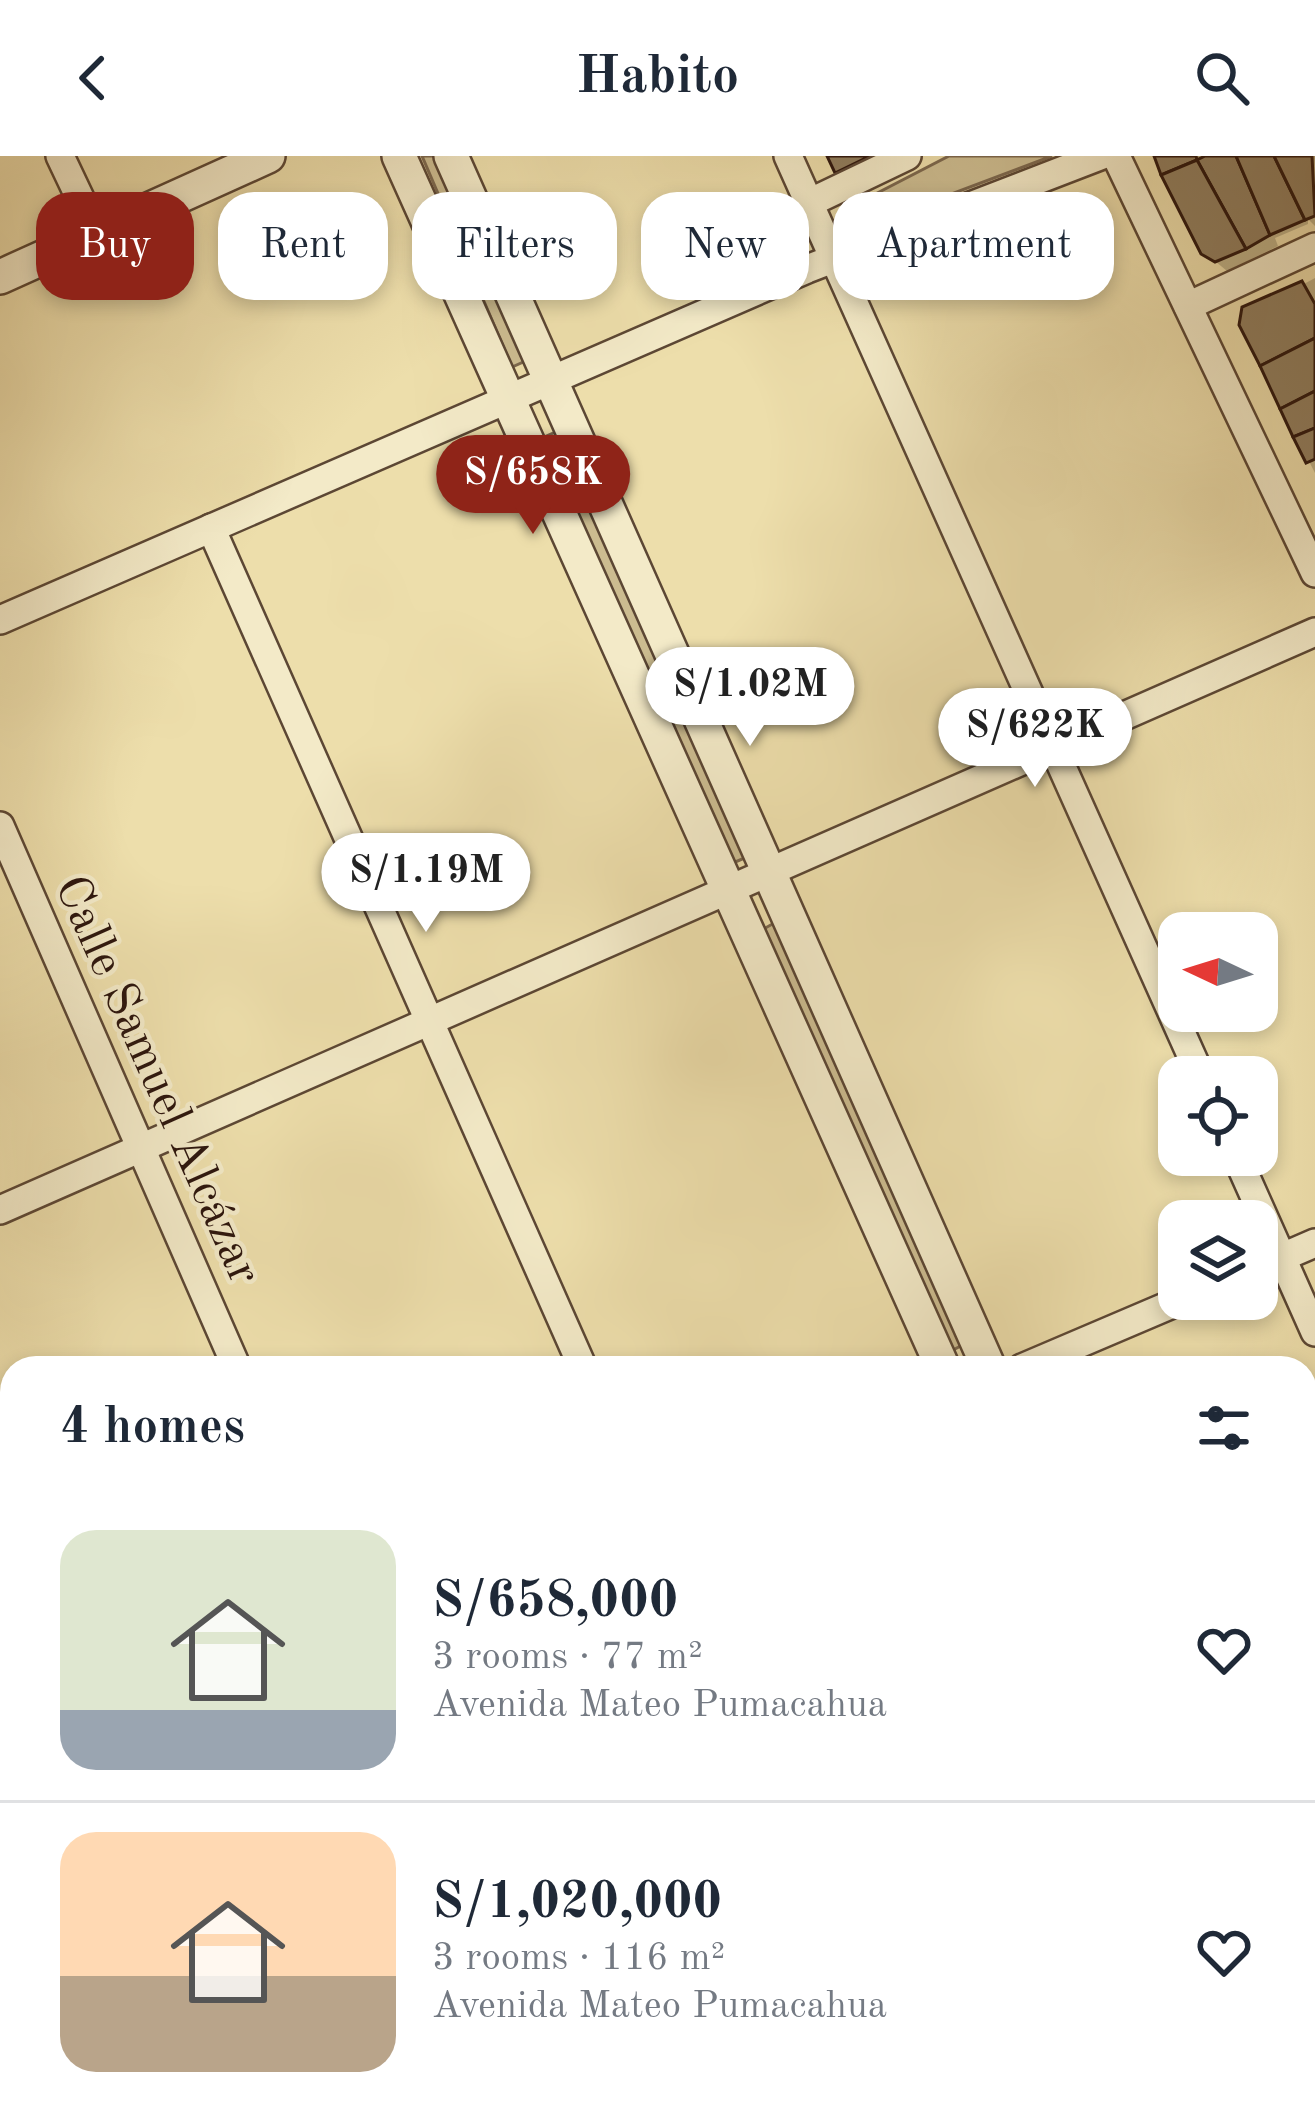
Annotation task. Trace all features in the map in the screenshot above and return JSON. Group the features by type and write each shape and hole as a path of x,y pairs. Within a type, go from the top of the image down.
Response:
{"street":[{"path":"60,156 78,192"},
{"path":"190,192 268,156"},
{"path":"399,156 938,1356"},
{"path":"451,156 984,1356"},
{"path":"788,156 804,192"},
{"path":"833,256 809,203 907,156"},
{"path":"1006,192 1100,156"},
{"path":"1116,156 1315,573"},
{"path":"1188,306 1315,247"},
{"path":"0,620 833,258"},
{"path":"0,277 36,261"},
{"path":"853,300 1192,1056"},
{"path":"211,528 578,1356"},
{"path":"0,1210 1315,632"},
{"name":"Calle Samuel Alcázar","path":"0,826 232,1356"},
{"path":"1278,1259 1315,1243"},
{"path":"1278,1276 1315,1332"},
{"path":"1050,1356 1158,1310"}],"shaded area":[{"path":"422,156 445,156 460,192 437,192"},
{"path":"949,156 1052,156 957,192 879,192"},
{"path":"483,300 505,300 530,359 512,367"},
{"path":"558,431 747,857 733,863 542,438"},
{"path":"776,922 970,1341 953,1350 760,931"}],"building":[{"path":"827,156 870,156 835,173"},
{"path":"1154,156 1196,156 1197,160 1161,175"},
{"path":"1236,156 1270,235 1246,249 1197,160"},
{"path":"1236,156 1274,156 1305,220 1270,235"},
{"path":"1274,156 1312,156 1315,216 1305,220"},
{"path":"1197,160 1246,249 1215,262 1201,254 1161,175"},
{"path":"1302,281 1315,304 1315,338 1260,366 1239,325 1242,307"},
{"path":"1315,338 1315,391 1280,409 1260,366"},
{"path":"1315,391 1315,428 1293,437 1280,409"},
{"path":"1315,428 1315,459 1306,463 1293,437"}]}
